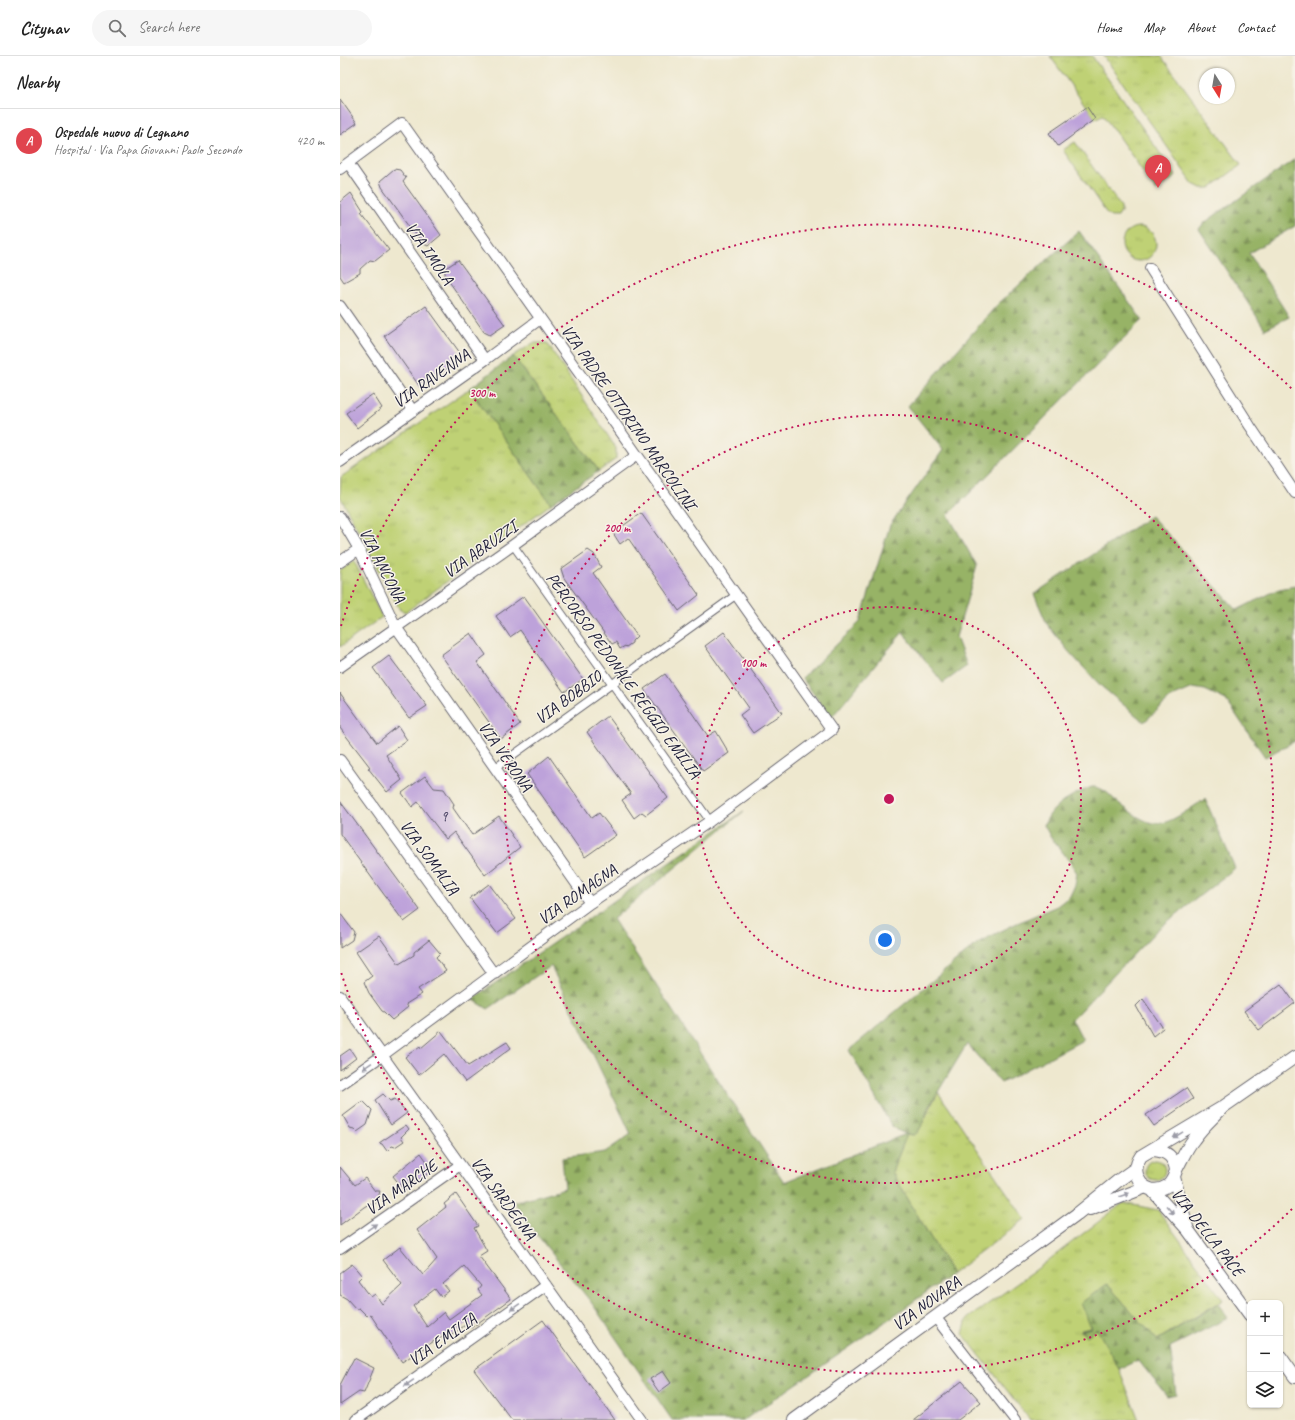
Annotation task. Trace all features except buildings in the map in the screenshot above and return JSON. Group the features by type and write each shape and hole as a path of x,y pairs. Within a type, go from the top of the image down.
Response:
{"street":[{"name":"VIA PADRE OTTORINO MARCOLINI","path":"344,166 402,123 832,730"},
{"name":"VIA IMOLA","path":"344,166 485,360"},
{"path":"1150,268 1250,426 1295,493"},
{"path":"340,306 413,411"},
{"name":"VIA RAVENNA","path":"340,462 485,360 540,319"},
{"name":"VIA ABRUZZI","path":"340,667 513,545 637,455"},
{"name":"VIA ANCONA","path":"340,517 358,549 396,627"},
{"name":"PERCORSO PEDONALE REGGIO EMILIA","path":"513,545 710,821"},
{"path":"340,562 358,549"},
{"name":"VIA BOBBIO","path":"495,768 736,595"},
{"name":"VIA VERONA","path":"396,627 590,903"},
{"name":"VIA ROMAGNA","path":"340,1085 590,903 710,821 832,730"},
{"name":"VIA SOMALIA","path":"340,760 494,974"},
{"name":"VIA SARDEGNA","path":"340,996 642,1420"},
{"name":"VIA NOVARA","path":"794,1420 1077,1214 1136,1168 1137,1162 1141,1156 1223,1107 1295,1057"},
{"name":"VIA NOVARA","path":"1077,1214 1149,1188 1159,1190 1166,1187 1171,1183 1193,1139 1223,1107"},
{"path":"1153,1150 1160,1150 1167,1153 1175,1163 1175,1174 1188,1230"},
{"name":"VIA MARCHE","path":"340,1249 460,1165"},
{"path":"1136,1168 1138,1179 1149,1188"},
{"name":"VIA DELLA PACE","path":"1149,1188 1188,1230 1247,1311"},
{"name":"VIA EMILIA","path":"356,1420 546,1285"},
{"path":"936,1318 1015,1420"},
{"path":"1283,1360 1295,1377"}],"green space":[{"path":"1050,56 1092,56 1176,176 1156,190 1103,115 1095,119"},
{"path":"1104,56 1161,56 1241,165 1210,188 1201,188 1193,184"},
{"path":"1075,142 1121,207 1121,212 1118,217 1111,217 1107,214 1063,150"},
{"path":"1295,159 1295,226 1249,253 1289,317 1265,329 1199,229 1204,223"},
{"path":"1136,227 1142,227 1151,232 1155,238 1155,250 1151,256 1142,261 1136,261 1127,256 1122,247 1122,241 1127,232"},
{"path":"1079,231 1142,320 948,515 977,566 956,637 967,666 943,683 903,632 831,718 802,678 860,622 890,525 943,450 908,406 997,305"},
{"path":"533,343 547,343 616,448 616,459 599,471 513,356"},
{"path":"513,356 599,471 551,504 469,389"},
{"path":"469,389 551,504 406,612 400,610 340,496 341,477"},
{"path":"1151,516 1237,610 1279,589 1295,586 1295,741 1265,757 1226,700 1205,690 1193,688 1172,697 1144,722 1101,686 1069,652 1047,624 1034,594"},
{"path":"354,561 382,617 340,647 340,571"},
{"path":"1092,787 1105,791 1141,819 1160,823 1169,821 1179,816 1205,799 1235,868 1157,930 1072,1019 1083,1040 1001,1083 967,1044 930,1105 918,1132 914,1135 907,1134 892,1172 952,1274 744,1420 672,1420 591,1302 533,1230 514,1202 565,1188 562,1158 605,1152 631,1134 551,966 488,1009 472,999 744,811 613,919 784,1182 906,1134 891,1125 849,1050 979,942 1015,924 1057,906 1070,896 1075,885 1077,873 1051,838 1044,825 1052,812 1064,801"},
{"path":"938,1092 1025,1219 952,1274 892,1172 907,1134 912,1135 918,1132"},
{"path":"1155,1160 1162,1163 1165,1170 1162,1177 1155,1180 1148,1177 1145,1170 1148,1163"},
{"path":"1123,1203 1158,1210 1223,1300 1157,1340 1107,1284 1091,1328 1081,1330 1097,1328 1119,1369 1139,1420 1030,1420 963,1334 967,1319 1033,1272"},
{"path":"1107,1284 1157,1340 1218,1304 1228,1318 1170,1347 1176,1394 1167,1396 1138,1360 1119,1369 1097,1329 1087,1336 1080,1331 1091,1328 1081,1303"}],"place":[{"name":"Ospedale nuovo di Legnano","path":"1158,188"}]}
